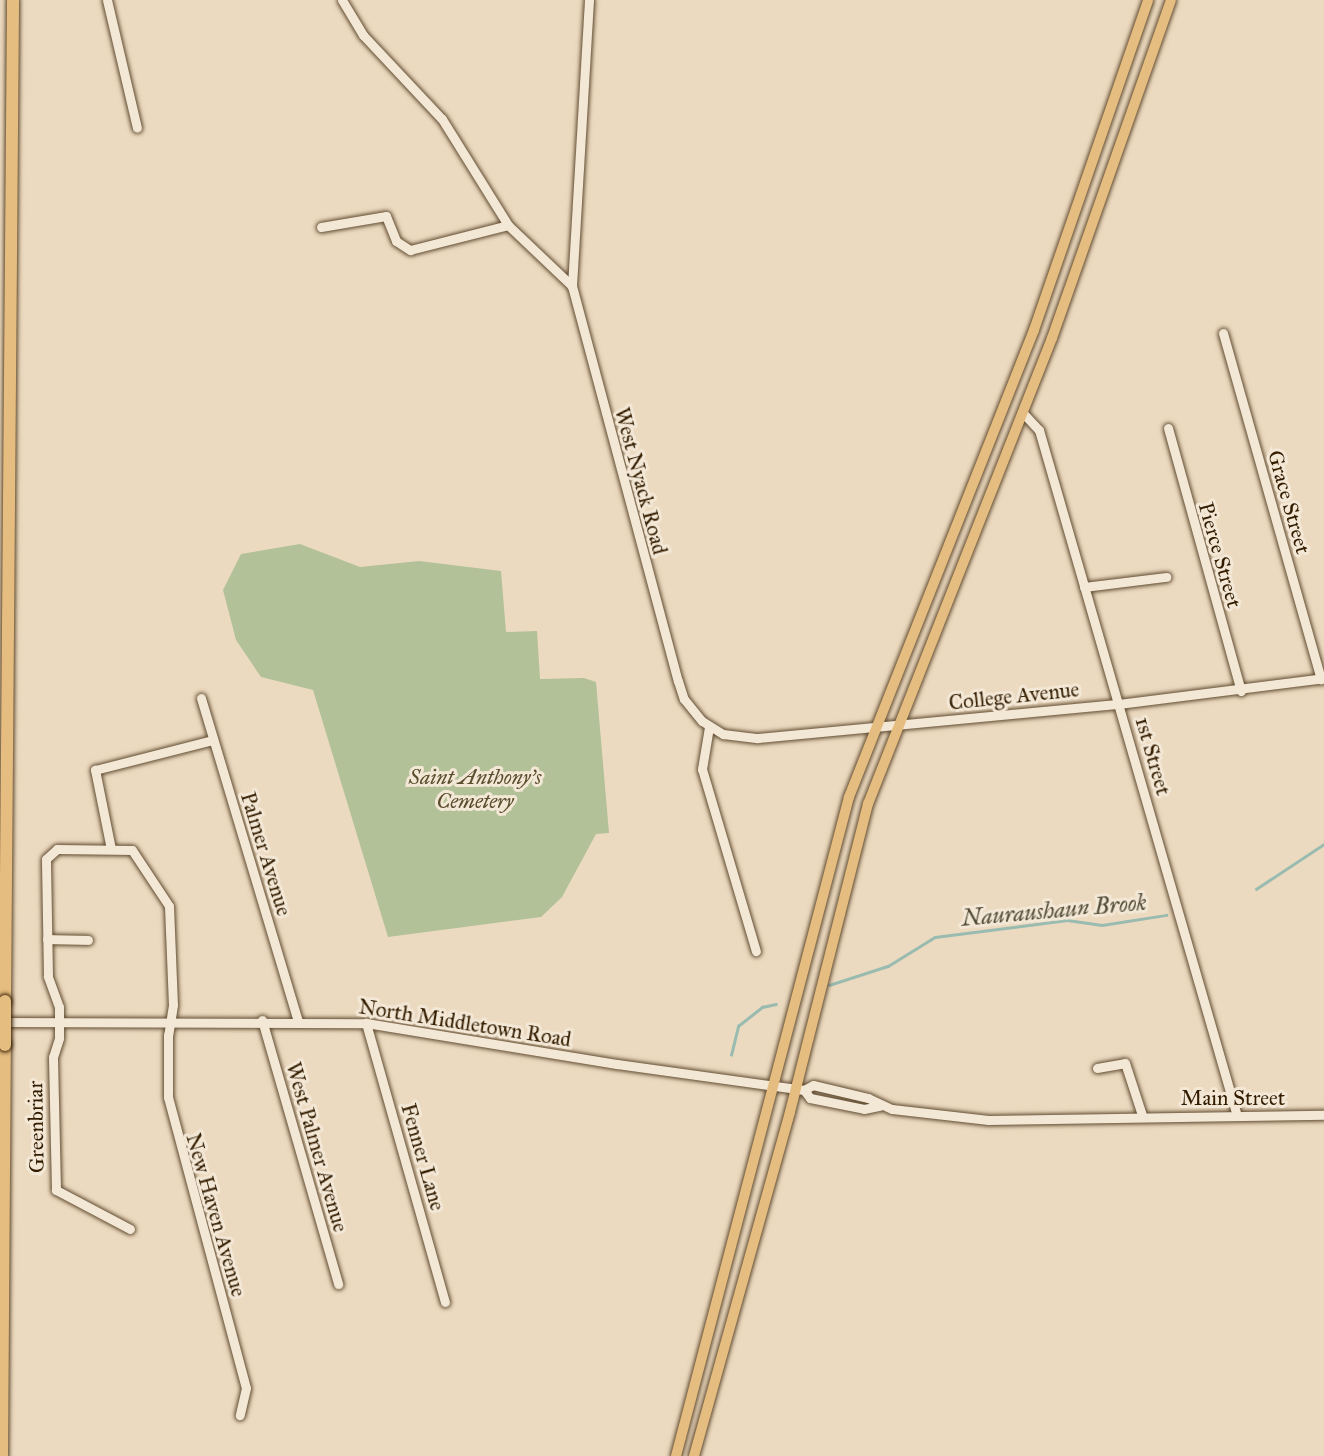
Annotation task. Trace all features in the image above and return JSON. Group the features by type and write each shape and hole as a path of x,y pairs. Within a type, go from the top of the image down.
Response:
{"highway":[{"path":"2,1456 13,0"}],"main road":[{"path":"676,1456 775,1083 821,890 873,727 1034,330 1148,0"},
{"path":"694,1456 800,1089 853,854 897,725 1023,413 1171,0"}],"street":[{"path":"107,0 137,128"},
{"path":"342,0 363,35 442,119 508,225 572,286"},
{"name":"West Nyack Road","path":"589,0 572,286 678,681 689,707 709,727"},
{"path":"321,227 386,216 396,242 410,250 508,225"},
{"name":"Grace Street","path":"1223,333 1323,679"},
{"name":"1st Street","path":"1023,413 1039,430 1237,1116"},
{"name":"Pierce Street","path":"1168,428 1241,691"},
{"path":"1084,587 1166,577"},
{"name":"College Avenue","path":"709,727 739,738 1119,704 1323,679"},
{"name":"Palmer Avenue","path":"201,698 298,1021"},
{"path":"709,727 702,769 756,951"},
{"path":"59,1021 59,1000 48,976 48,854 57,849 111,849 96,770 214,740"},
{"name":"New Haven Avenue","path":"111,849 136,854 170,906 172,1020 167,1052 172,1124 246,1388 240,1415"},
{"path":"47,939 88,940"},
{"name":"North Middletown Road","path":"0,1022 262,1020 366,1023 581,1059 775,1083 800,1089 813,1086 867,1098 880,1106"},
{"name":"West Palmer Avenue","path":"262,1020 338,1284"},
{"name":"Greenbriar","path":"59,1021 53,1057 55,1190 130,1229"},
{"name":"Fenner Lane","path":"366,1023 445,1301"},
{"path":"1097,1068 1125,1063 1142,1115"},
{"name":"Main Street","path":"880,1106 988,1120 1142,1115 1324,1115"}],"green space":[{"name":"Saint Anthony's Cemetery","path":"300,544 360,567 419,561 501,571 506,632 537,631 540,679 584,678 596,682 609,833 596,834 562,897 541,917 388,937 313,690 261,677 236,640 223,590 241,554"}],"waterway":[{"name":"Nauraushaun Brook","path":"1256,889 1324,844"},
{"name":"Nauraushaun Brook","path":"829,985 888,966 935,937 1067,920 1102,925 1166,915"},
{"name":"Nauraushaun Brook","path":"731,1055 738,1026 762,1007 776,1004"}]}
